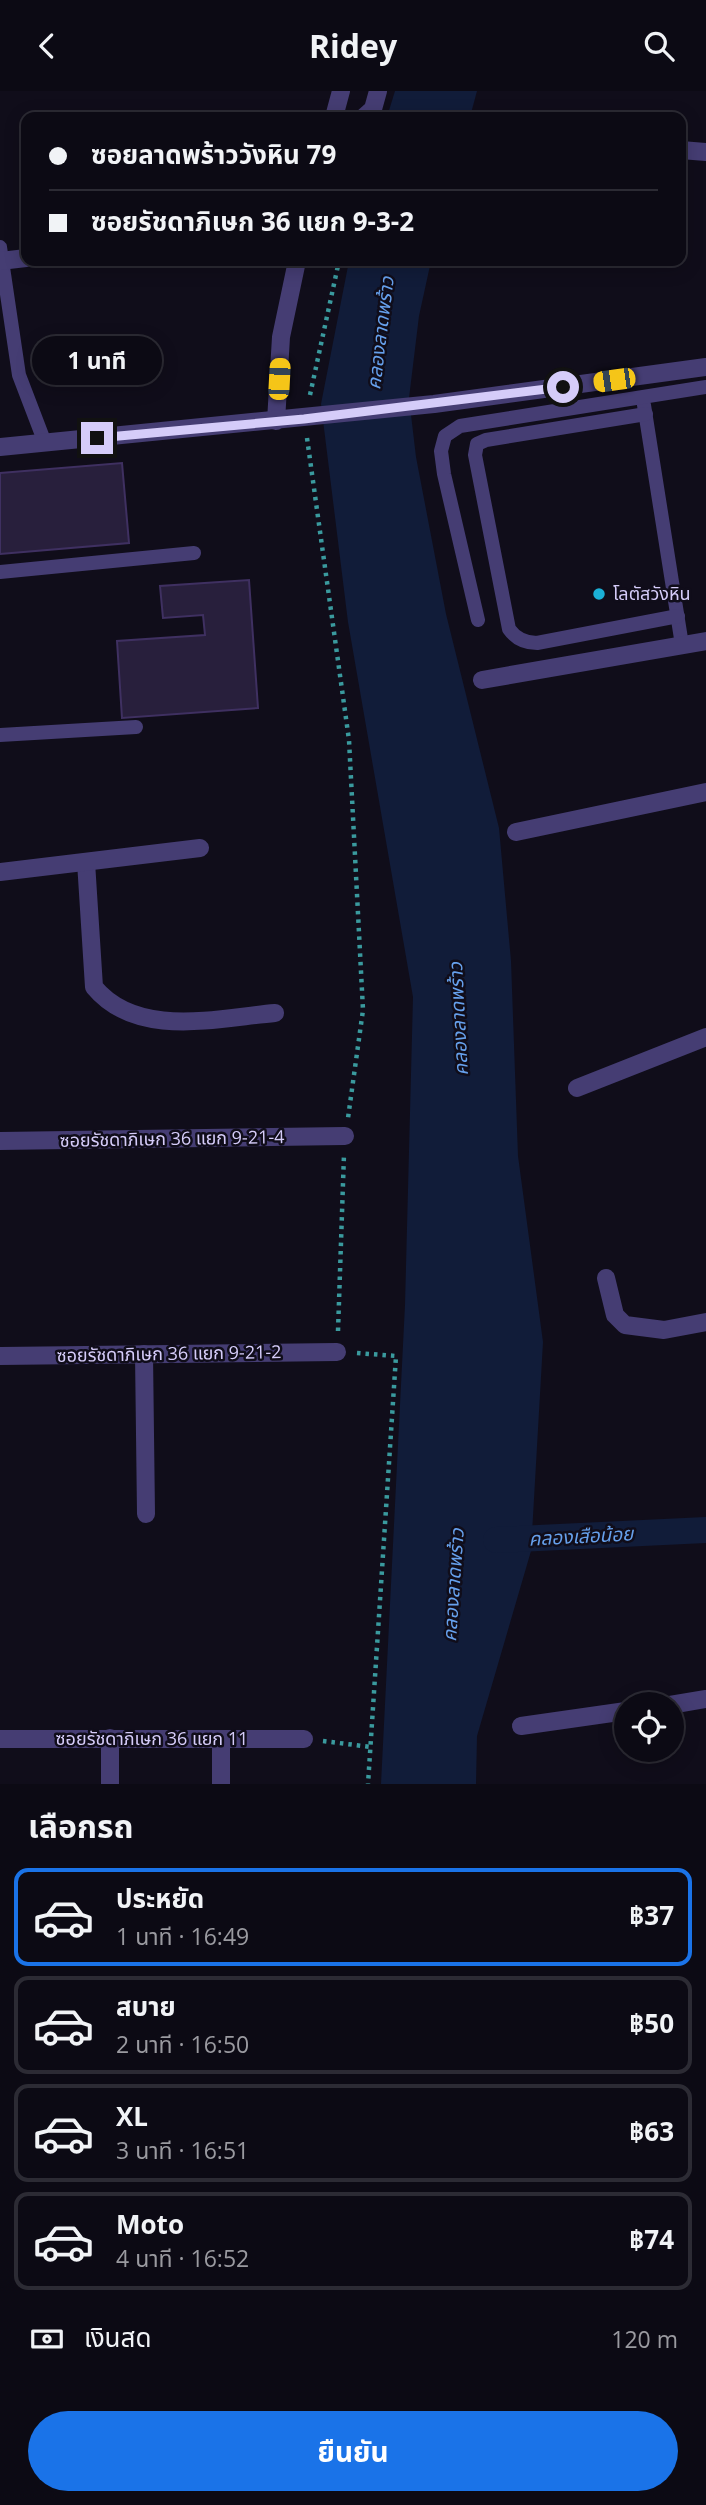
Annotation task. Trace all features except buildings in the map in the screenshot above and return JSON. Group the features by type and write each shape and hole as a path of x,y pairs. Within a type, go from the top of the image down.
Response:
{"street":[{"path":"335,112 341,91"},
{"path":"370,112 378,91"},
{"path":"686,150 706,152"},
{"path":"1,256 21,258"},
{"path":"276,421 281,337 296,266"},
{"path":"0,447 434,404 706,367"},
{"path":"482,680 706,641"},
{"path":"516,832 706,792"},
{"path":"0,872 200,848"},
{"path":"86,862 94,987 105,1000 142,1018 177,1022 275,1013"},
{"path":"577,1088 706,1037"},
{"name":"ซอยรัชดาภิเษก 36 แยก 9-21-4","path":"0,1141 345,1136"},
{"path":"606,1278 615,1315 625,1325 664,1329 706,1322"},
{"name":"ซอยรัชดาภิเษก 36 แยก 9-21-2","path":"0,1356 337,1352"},
{"path":"144,1354 146,1514"},
{"path":"684,1703 706,1699"},
{"path":"521,1726 614,1713"},
{"path":"110,1738 110,1784"},
{"name":"ซอยรัชดาภิเษก 36 แยก 11","path":"0,1739 304,1739"},
{"path":"221,1739 221,1784"}],"lane":[{"path":"1,256 19,375 45,443"},
{"path":"640,376 682,645"},
{"path":"478,620 444,474 441,451 445,436 460,426 706,387"},
{"path":"646,414 486,440 477,445 475,455 509,629 513,635 520,640 537,643 678,616"},
{"path":"0,572 194,553"},
{"path":"0,735 136,727"}],"path":[{"path":"338,266 313,417 349,740 363,1010 345,1136 337,1352 396,1356 368,1784"},
{"path":"304,1739 370,1747"}],"water":[{"path":"395,91 477,91 471,112 389,112"},
{"name":"คลองลาดพร้าว","path":"348,266 430,266 419,316 409,398 416,457 446,614 499,828 511,961 518,1156 543,1342 531,1551 477,1736 476,1784 381,1784 405,1305 413,997 348,622 321,404"}],"waterway":[{"name":"คลองเสือน้อย","path":"496,1540 706,1530"}],"place":[{"name":"โลตัสวังหิน","path":"599,594"}],"route":[{"path":"97,438 304,419 563,387"}]}
